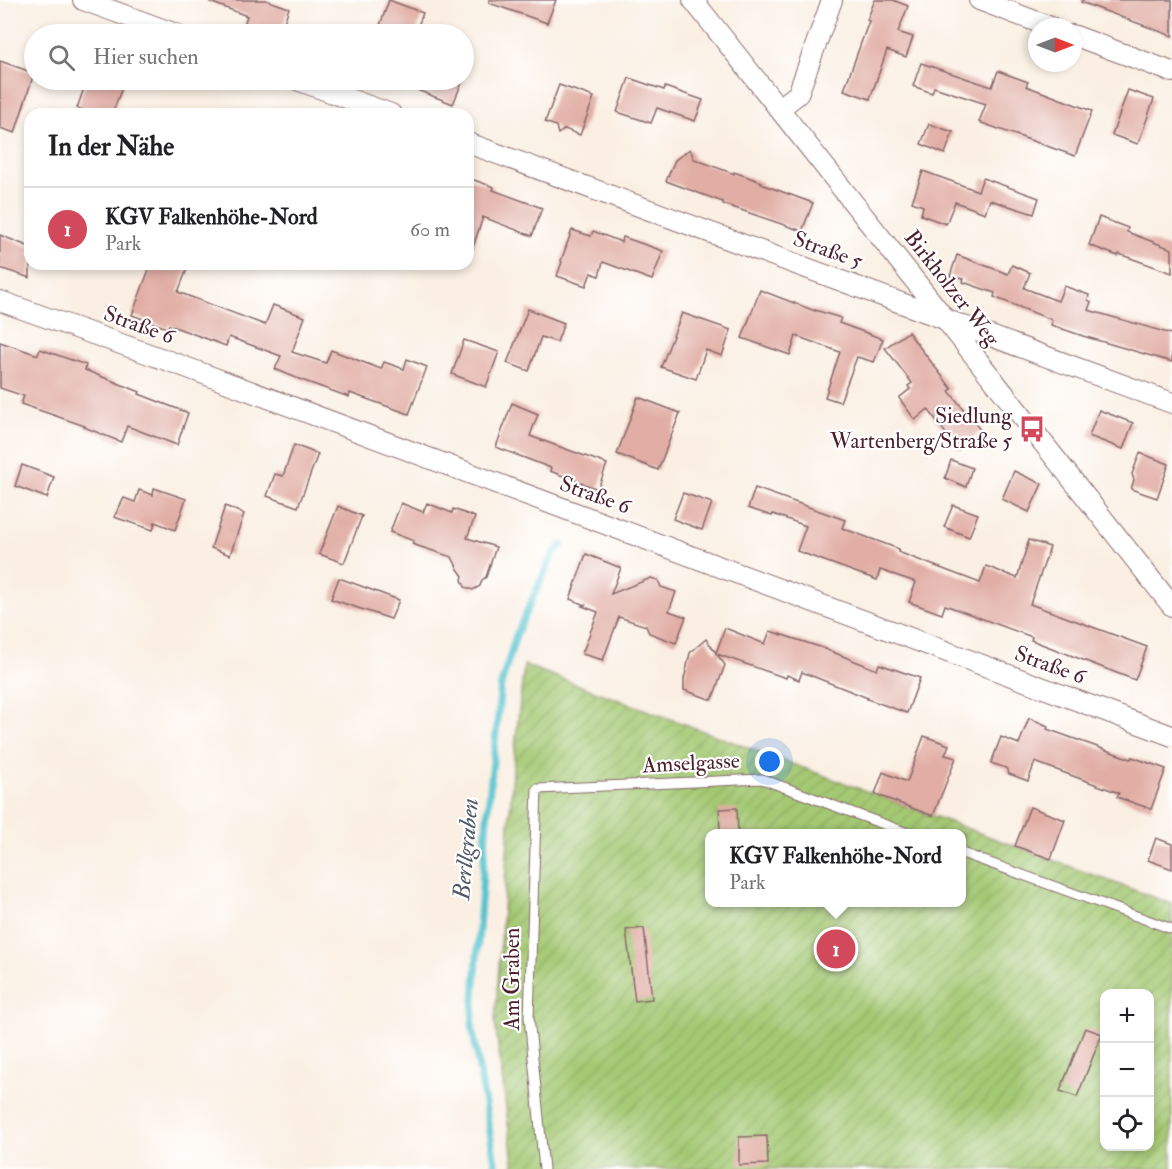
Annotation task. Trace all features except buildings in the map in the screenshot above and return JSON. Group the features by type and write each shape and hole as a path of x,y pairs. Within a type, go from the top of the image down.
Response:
{"street":[{"path":"83,0 149,24"},
{"name":"Birkholzer Weg","path":"693,0 1172,606"},
{"path":"780,108 798,94 832,0"},
{"path":"978,0 1028,18"},
{"path":"1082,38 1172,72"},
{"path":"325,90 374,108"},
{"name":"Straße 5","path":"474,145 1172,403"},
{"name":"Straße 6","path":"0,301 180,365 1172,736"}],"lane":[{"name":"Amselgasse","path":"537,789 762,779 897,829"},
{"name":"Am Graben","path":"537,789 529,1017 544,1169"},
{"path":"966,853 1172,929"}],"green space":[{"path":"524,665 1172,904 1172,1169 514,1169 495,1022 514,757"}],"waterway":[{"name":"Berllgraben","path":"496,1169 472,1026 487,818 501,685 516,635 553,554 562,545"}],"place":[{"name":"Siedlung Wartenberg/Straße 5","path":"1032,429"},
{"name":"KGV Falkenhöhe-Nord","path":"836,949"}]}
